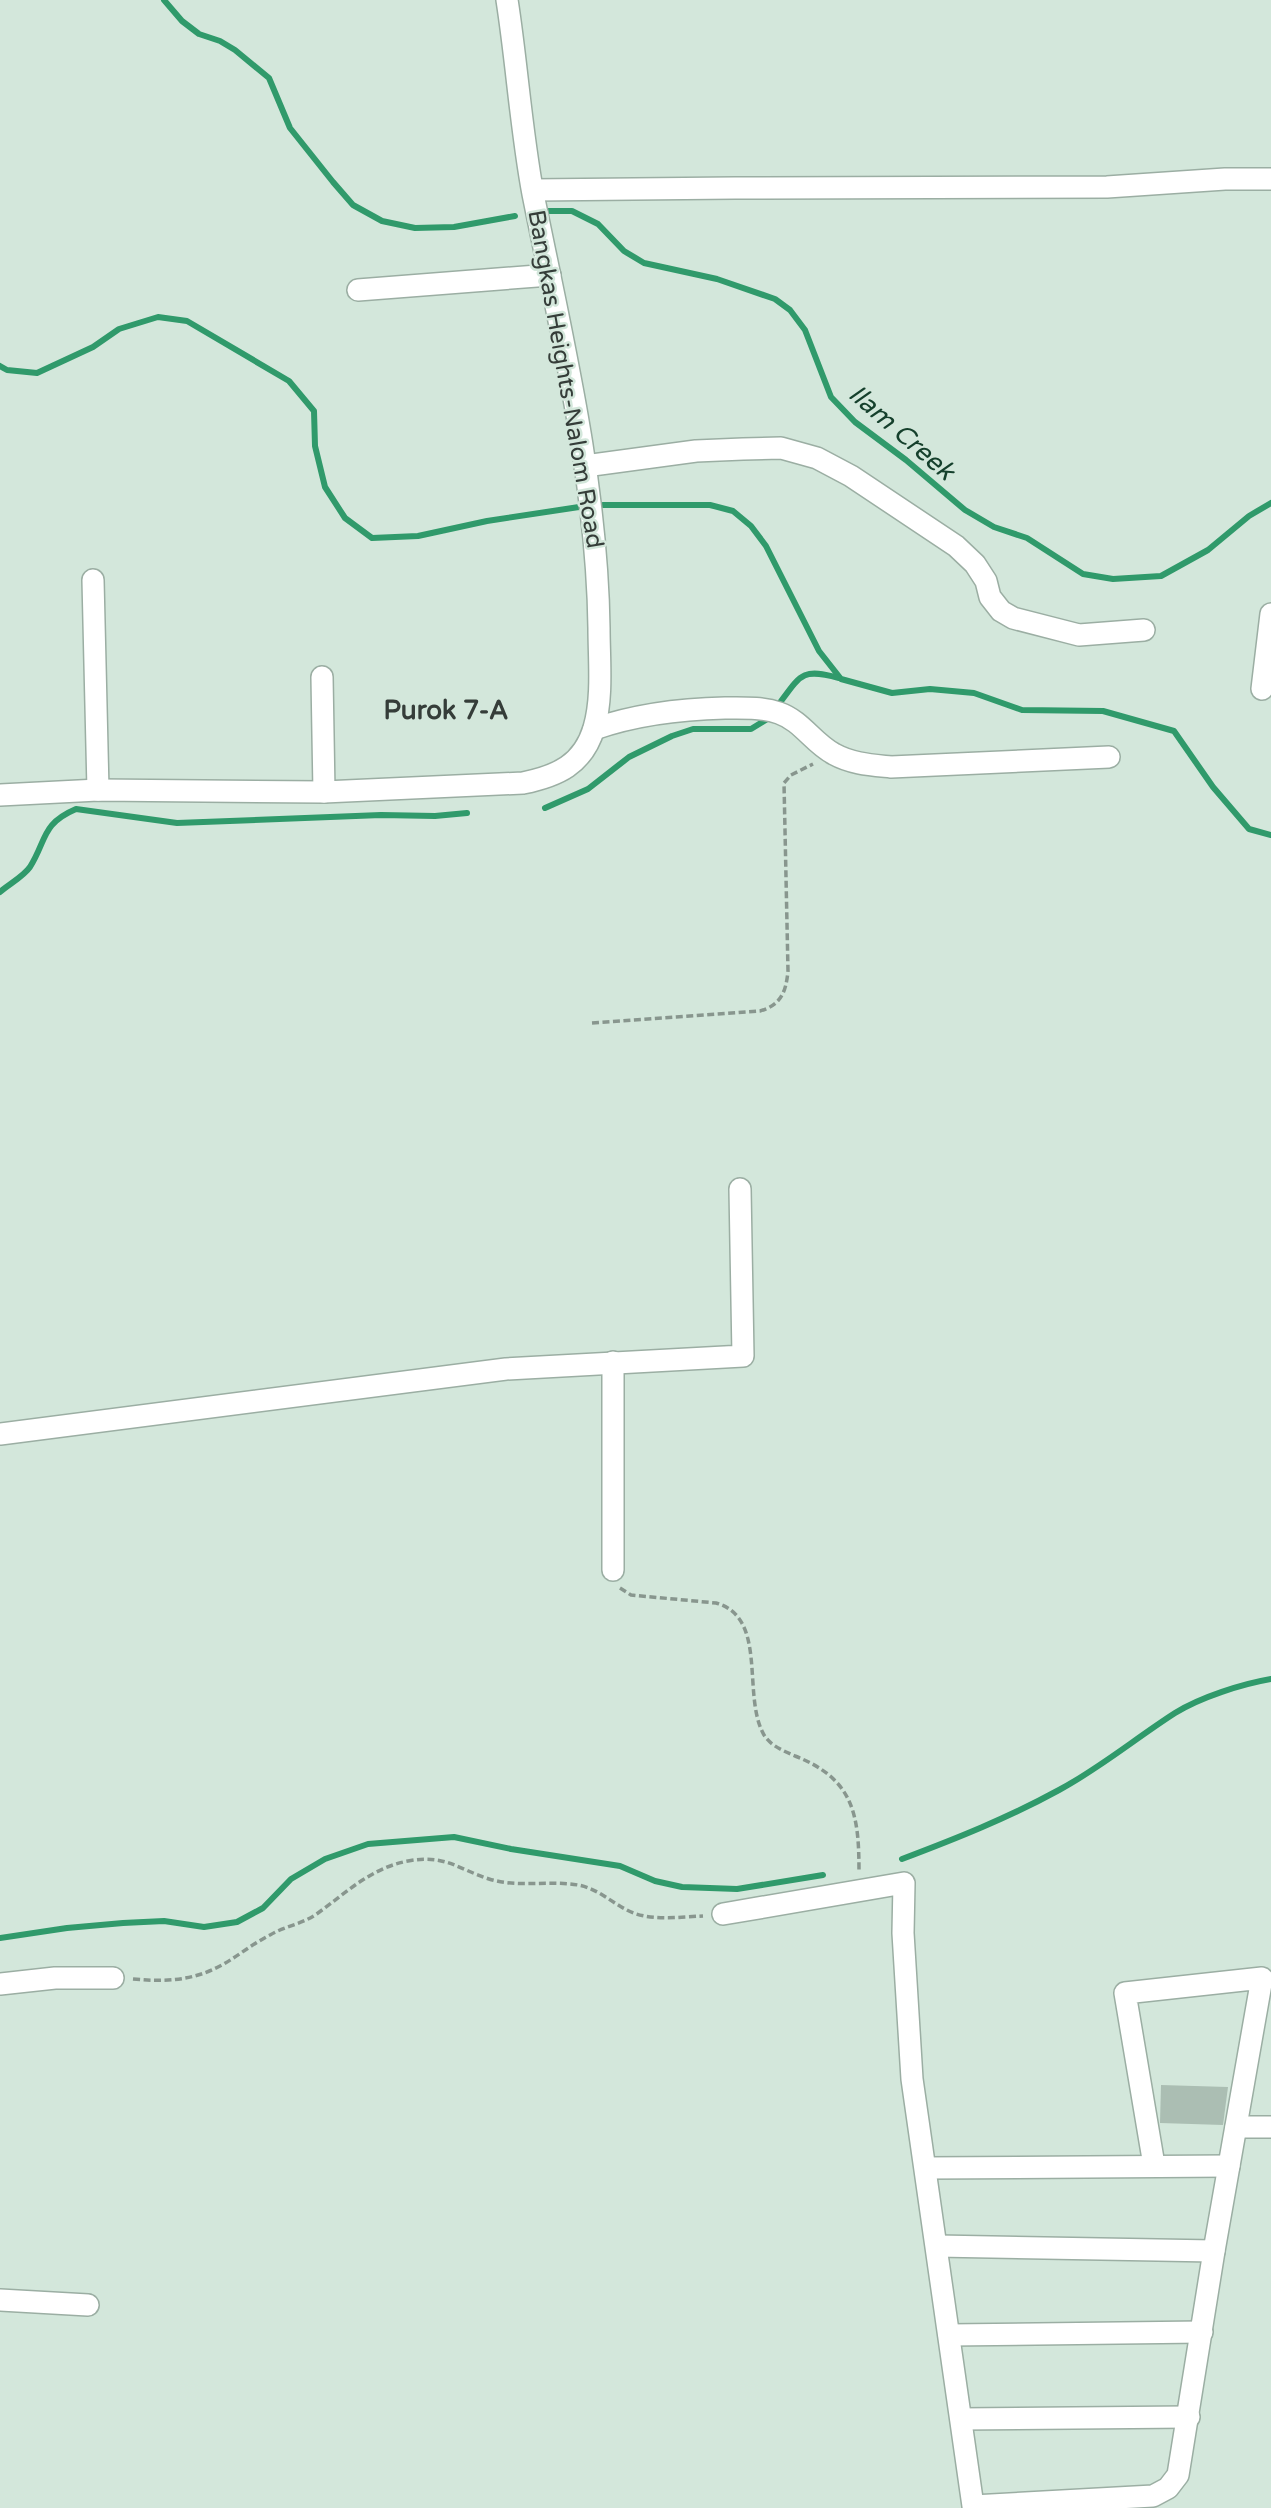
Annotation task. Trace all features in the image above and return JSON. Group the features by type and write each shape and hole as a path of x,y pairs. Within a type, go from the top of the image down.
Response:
{"street":[{"path":"507,0 533,190"},
{"name":"Bangkas Heights-Nalom Road","path":"0,794 98,790 324,792 523,783 552,777 569,766 585,747 594,729 598,703 598,571 594,523 570,373 533,190 1107,187 1224,179 1271,179"},
{"path":"358,290 550,275"},
{"path":"585,466 696,451 743,449 781,448 817,458 851,476 956,546 975,564 986,581 990,597 1001,611 1013,618 1079,635 1144,630"},
{"path":"93,580 98,790"},
{"path":"1262,689 1271,614"},
{"path":"322,677 324,792"},
{"path":"594,729 623,719 654,713 751,708 779,713 801,725 816,741 834,754 857,763 891,767 1109,757"},
{"path":"0,1434 506,1369 743,1356 740,1189"},
{"path":"613,1362 613,1570"},
{"path":"723,1914 904,1883 903,1933 912,2079 973,2506 1055,2505 1141,2497 1161,2493 1178,2475 1262,1978 1125,1993 1154,2165"},
{"path":"0,1984 55,1978 113,1978"},
{"path":"1236,2127 1271,2127"},
{"path":"926,2168 1229,2166"},
{"path":"937,2246 1214,2250"},
{"path":"0,2300 88,2305"},
{"path":"949,2335 1202,2332"},
{"path":"961,2419 1189,2417"}],"path":[{"path":"592,1023 760,1011 777,1004 786,988 788,971 784,783 790,775 834,754"},
{"path":"613,1570 615,1581 631,1595 716,1603 727,1606 744,1623 753,1703 766,1740 781,1750 822,1767 848,1795 857,1819 860,1891"},
{"path":"113,1978 166,1982 192,1977 220,1966 273,1933 293,1927 316,1914 358,1881 378,1871 407,1861 433,1858 514,1885 548,1882 582,1886 606,1896 627,1911 647,1917 723,1914"}],"building":[{"path":"1161,2085 1228,2087 1223,2125 1160,2123"}],"waterway":[{"name":"Ilam Creek","path":"164,0 182,21 199,34 220,41 235,50 269,78 290,128 353,205 382,221 415,228 454,227 515,216"},
{"name":"Ilam Creek","path":"545,211 572,211 598,224 624,251 644,263 717,279 775,299 790,310 805,330 831,397 855,422 906,460 965,510 994,527 1027,538 1083,574 1113,579 1161,576 1208,550 1249,516 1271,503"},
{"path":"0,366 7,370 37,373 93,347 119,329 158,317 187,321 289,381 314,411 315,446 325,487 345,518 372,538 418,536 487,521 579,507"},
{"path":"603,505 710,505 733,511 751,526 766,546 819,651 841,679 892,693 930,689 974,693 1022,710 1103,711 1174,731 1213,787 1249,829 1271,835"},
{"path":"779,704 803,676 817,674 839,678"},
{"path":"545,808 588,789 629,757 672,736 693,729 751,729 769,718"},
{"path":"0,892 30,867 46,834 56,821 76,809 177,823 467,813"},
{"path":"902,1859 981,1828 1059,1790 1185,1707 1222,1692 1271,1679"},
{"path":"0,1938 123,1923 164,1921 204,1927 237,1922 263,1908 291,1879 325,1859 368,1844 454,1837 620,1866 655,1881 682,1887 737,1889 823,1875"}],"district":[{"name":"Purok 7-A","path":"446,710"}]}
